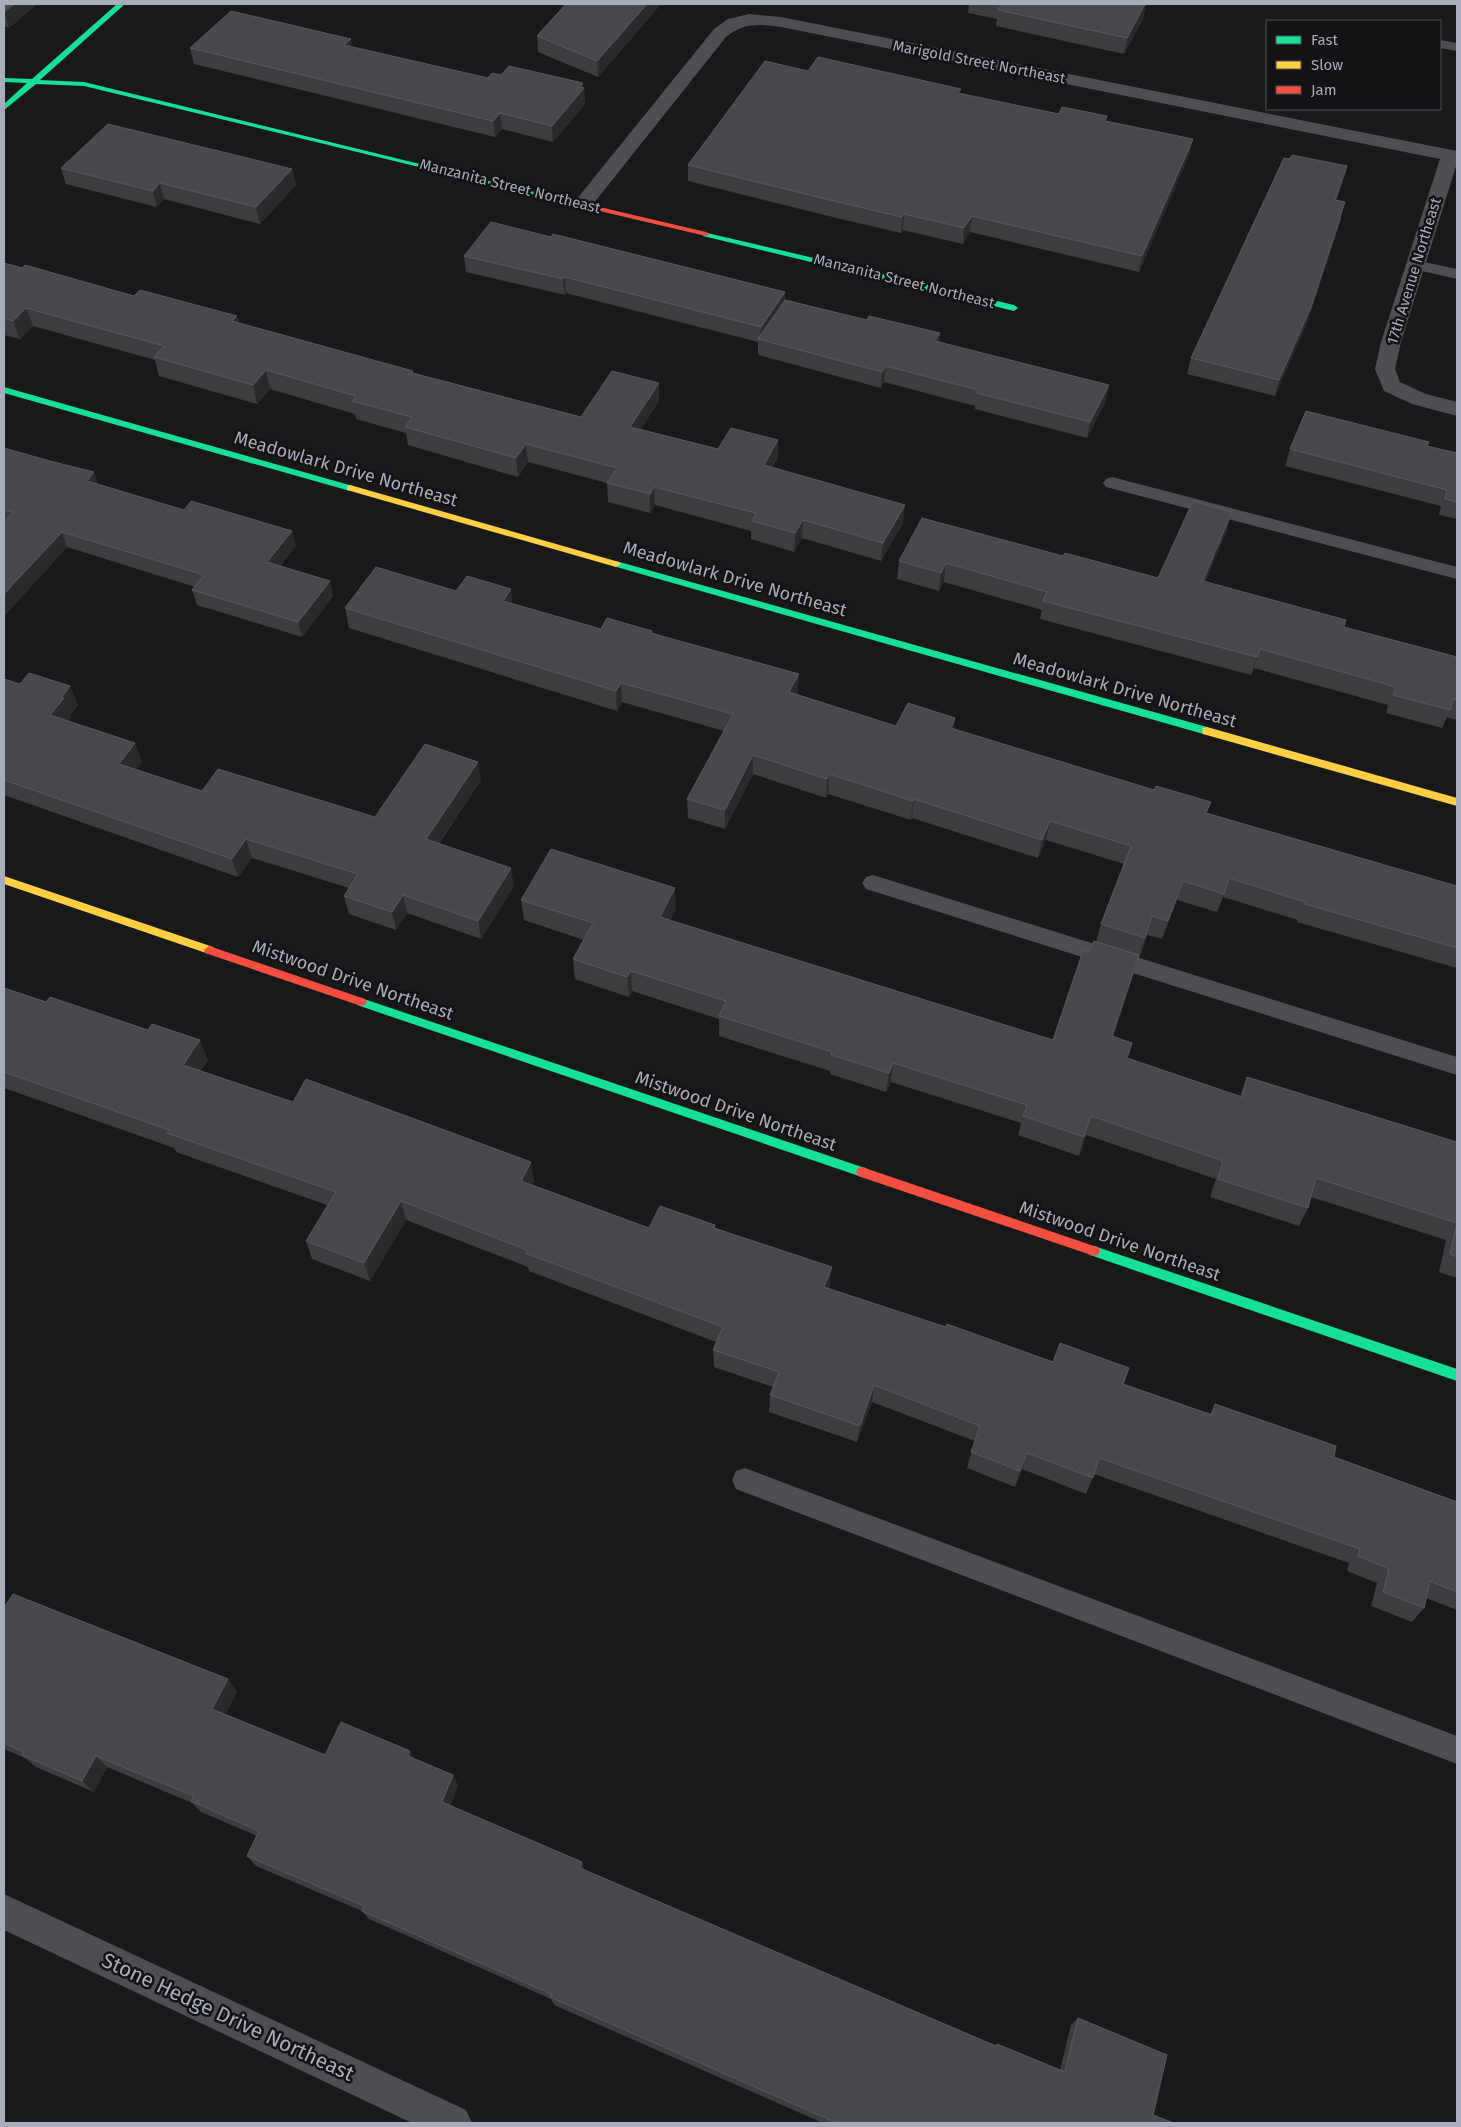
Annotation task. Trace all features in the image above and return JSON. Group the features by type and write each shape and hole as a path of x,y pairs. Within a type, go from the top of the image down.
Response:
{"street":[{"path":"4,108 121,4"},
{"name":"Marigold Street Northeast","path":"583,204 720,33 730,24 744,19 782,22 1454,157"},
{"name":"Manzanita Street Northeast","path":"4,80 35,80 84,84 1014,308"},
{"name":"17th Avenue Northeast","path":"1454,157 1415,265 1391,342 1385,369 1391,386 1419,399 1457,409"},
{"name":"Meadowlark Drive Northeast","path":"4,390 1457,802"},
{"name":"Mistwood Drive Northeast","path":"4,880 1457,1375"},
{"name":"Stone Hedge Drive Northeast","path":"4,1912 453,2123"}],"lane":[{"path":"1441,44 1457,47"},
{"path":"1415,265 1457,274"},
{"path":"1112,483 1457,573"},
{"path":"873,882 1457,1066"},
{"path":"745,1480 1457,1750"}],"building":[{"path":"4,4 14,4 4,12"},
{"path":"566,4 647,4 597,61 537,36"},
{"path":"1002,4 1145,4 1127,38 998,10"},
{"path":"231,11 351,39 344,45 488,78 492,73 501,75 509,66 583,83 580,87 584,88 552,126 500,113 493,121 190,48"},
{"path":"818,57 961,89 958,93 1059,114 1062,107 1107,116 1105,121 1193,139 1142,256 972,216 964,228 904,214 902,217 688,165 765,61 808,71"},
{"path":"108,124 292,169 256,207 160,183 153,191 61,168"},
{"path":"1292,155 1347,166 1335,200 1345,202 1311,307 1279,380 1191,358 1284,158 1290,159"},
{"path":"491,222 551,237 553,234 785,292 761,327 565,277 563,279 464,256"},
{"path":"4,263 22,268 25,265 134,296 140,290 237,316 232,321 413,371 412,373 581,417 612,371 659,383 630,427 718,449 731,428 778,440 764,465 905,505 883,543 803,520 795,533 752,521 756,513 654,487 650,494 607,483 617,468 526,444 516,458 405,427 412,417 352,401 356,396 266,370 253,385 154,357 164,346 26,308 13,321 4,318"},
{"path":"785,300 867,320 869,316 940,333 935,341 1109,385 1090,422 977,393 978,390 886,366 882,372 758,339"},
{"path":"1306,411 1429,442 1427,446 1457,453 1457,502 1445,499 1447,490 1290,449"},
{"path":"4,448 94,472 87,481 184,510 191,501 292,531 267,562 330,581 298,622 192,590 204,575 62,532 4,594 4,523 13,512 4,510"},
{"path":"1193,501 1232,512 1203,581 1346,620 1344,627 1457,657 1457,700 1453,699 1450,710 1393,695 1396,687 1260,649 1257,657 1043,601 1047,592 946,563 941,573 899,561 922,518 1063,556 1065,553 1158,578"},
{"path":"376,567 456,591 467,576 511,589 503,601 601,629 607,618 652,631 651,633 799,674 789,692 896,726 908,703 955,718 951,728 1154,790 1156,786 1211,802 1206,813 1457,886 1457,948 1305,904 1305,902 1229,878 1224,894 1183,881 1168,921 1152,916 1145,938 1101,924 1131,846 1050,821 1042,840 829,774 827,779 753,755 725,810 687,799 733,714 621,683 616,691 345,608"},
{"path":"29,673 70,686 61,698 64,698 50,715 135,743 119,764 202,791 218,769 375,817 425,744 478,762 426,839 511,868 478,921 403,895 392,912 344,896 358,874 246,839 232,859 4,780 4,679 20,684"},
{"path":"551,849 675,888 660,917 1053,1040 1083,951 1089,952 1094,941 1139,955 1112,1036 1132,1043 1127,1058 1242,1097 1247,1077 1457,1142 1457,1223 1316,1178 1308,1208 1218,1179 1223,1161 1091,1116 1084,1137 1023,1116 1027,1105 893,1063 889,1073 831,1055 832,1052 719,1016 726,1001 631,971 627,977 573,959 593,923 521,900"},
{"path":"4,988 46,1002 50,997 148,1030 152,1024 200,1040 183,1065 293,1102 306,1079 531,1162 521,1181 649,1228 660,1206 715,1225 714,1228 832,1267 824,1287 946,1327 947,1324 1053,1362 1060,1343 1129,1368 1123,1384 1212,1415 1215,1404 1336,1446 1334,1457 1457,1502 1457,1592 1430,1581 1424,1608 1383,1592 1389,1569 1358,1556 1360,1549 1099,1458 1093,1478 1027,1453 1020,1471 971,1452 980,1426 874,1385 860,1426 770,1395 779,1372 713,1350 723,1327 525,1253 527,1250 401,1201 364,1263 306,1241 336,1192 167,1133 169,1130 4,1072"},
{"path":"1457,1223 1457,1257 1450,1254"},
{"path":"13,1594 228,1679 212,1709 325,1755 341,1722 410,1751 408,1756 453,1775 442,1802 582,1862 580,1868 996,2046 997,2044 1065,2072 1078,2018 1167,2055 1153,2115 1174,2123 837,2123 550,1997 551,1994 362,1911 364,1906 247,1856 259,1831 191,1801 194,1796 96,1756 82,1781 22,1755 24,1752 4,1743 4,1608"}],"traffic: fast":[{"path":"4,108 121,4"},
{"path":"4,80 84,84 543,195"},
{"path":"706,234 1014,308"},
{"path":"4,390 350,488"},
{"path":"616,564 1207,731"},
{"path":"361,1002 862,1172"},
{"path":"1094,1251 1457,1375"}],"traffic: slow":[{"path":"350,488 616,564"},
{"path":"1207,731 1457,802"},
{"path":"4,880 209,950"}],"traffic: jam":[{"path":"543,195 706,234"},
{"path":"209,950 361,1002"},
{"path":"862,1172 1094,1251"}]}
